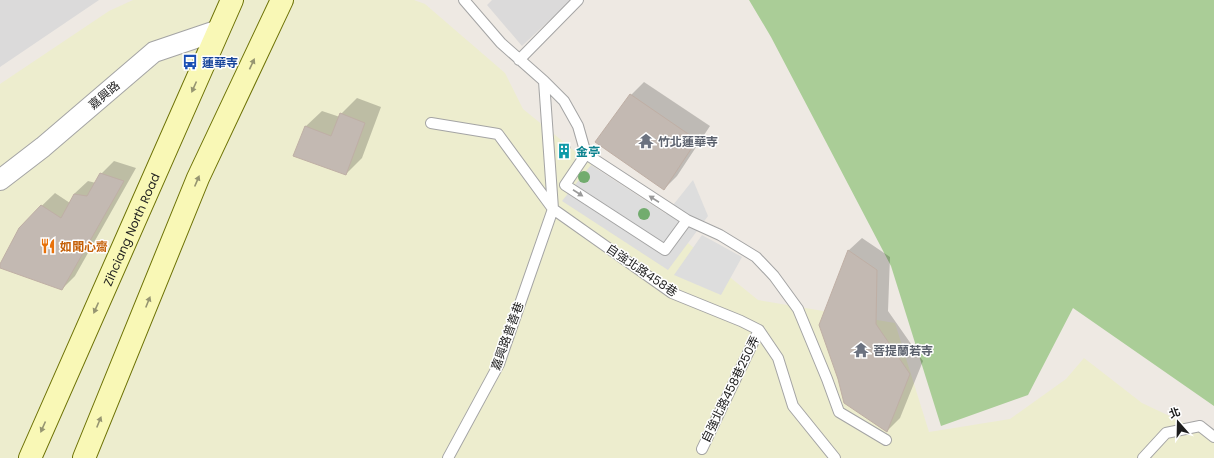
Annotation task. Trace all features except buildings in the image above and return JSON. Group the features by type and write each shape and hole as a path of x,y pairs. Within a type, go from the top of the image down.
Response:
{"main road":[{"name":"Zihciang North Road","path":"30,458 232,0"},
{"path":"84,458 198,178 282,0"}],"street":[{"name":"嘉興路","path":"0,180 42,147 154,52 219,30"}],"lane":[{"path":"464,0 501,43 564,101 578,126 586,154 687,220 720,235 756,257 774,276 798,309 827,379 838,412 886,440"},
{"path":"519,60 578,0"},
{"path":"544,81 553,209"},
{"name":"自強北路458巷","path":"431,122 498,134 553,209 672,293 742,321 759,330 778,358 793,406 835,458"},
{"path":"586,154 565,185 571,189 665,250 687,220"},
{"name":"嘉興路普善巷","path":"448,458 499,364 553,209"},
{"name":"自強北路458巷250弄","path":"702,449 759,330"},
{"path":"1143,458 1166,433 1200,426 1214,437"}],"shaded area":[{"path":"0,0 99,0 0,67"},
{"path":"492,0 571,0 522,46 487,5"},
{"path":"591,165 666,214 693,180 708,216 668,270 562,201"},
{"path":"702,235 742,257 721,295 674,275"}],"green space":[{"path":"133,0 414,0 425,4 505,73 523,109 758,300 895,323 929,432 1010,419 1066,379 1084,358 1142,403 1214,437 1214,458 0,458 0,84 109,11"},
{"path":"749,0 1214,0 1214,406 1073,308 1028,395 941,426 891,266 771,37"}],"place":[{"name":"蓮華寺","path":"190,62"},
{"name":"竹北蓮華寺","path":"646,141"},
{"name":"金亭","path":"564,151"},
{"name":"如聞心齋","path":"48,246"},
{"name":"菩提蘭若寺","path":"861,350"}]}
